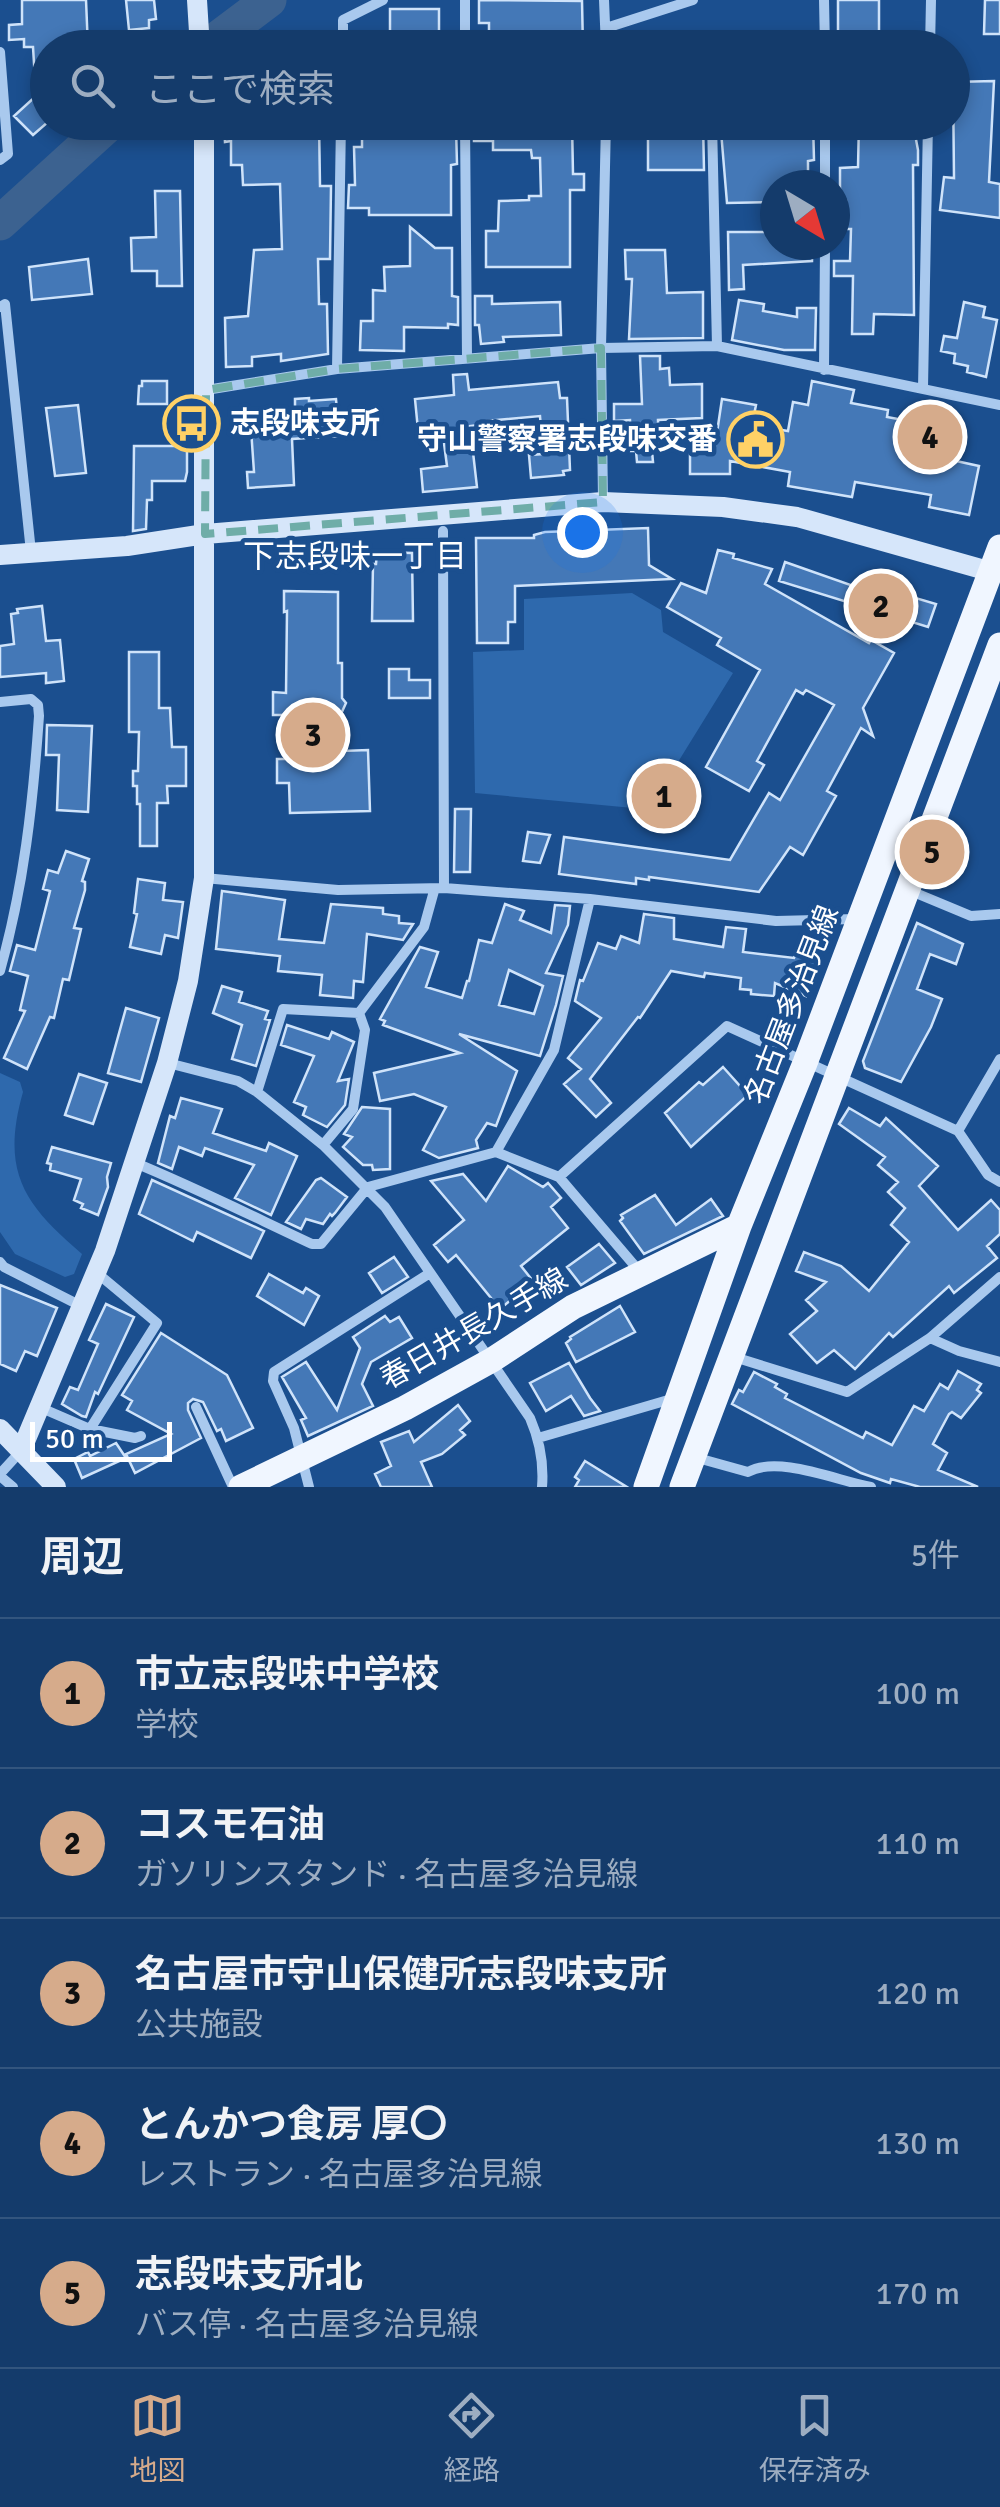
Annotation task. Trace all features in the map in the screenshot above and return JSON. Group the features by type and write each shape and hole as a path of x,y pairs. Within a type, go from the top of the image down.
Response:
{"main road":[{"name":"名古屋多治見線","path":"646,1487 739,1226 996,573 1000,546"},
{"path":"682,1487 1000,645"},
{"name":"春日井長久手線","path":"241,1487 405,1408 492,1360 573,1307 739,1226"}],"street":[{"path":"343,30 343,20 383,0"},
{"path":"464,0 465,30"},
{"path":"604,0 606,28 692,0"},
{"path":"824,0 825,30"},
{"path":"930,0 930,30"},
{"path":"198,4 199,30"},
{"path":"0,52 8,154 0,160"},
{"path":"13,1487 0,1475 21,1451 96,1272 166,1063 188,981 204,878 204,140"},
{"path":"337,369 341,140"},
{"path":"466,140 467,358"},
{"path":"604,502 606,140"},
{"path":"712,140 717,346"},
{"path":"825,140 825,170"},
{"path":"923,388 928,140"},
{"path":"824,260 824,370"},
{"path":"0,307 5,304 30,552"},
{"path":"206,390 337,369 602,348 717,346 1000,405"},
{"path":"0,556 127,546 204,534 604,502 723,507 797,517 996,573"},
{"path":"359,1013 424,927 439,890 443,532"},
{"path":"0,702 31,700 38,705 39,716 32,820 18,908 0,970"},
{"path":"204,878 338,890 439,890 590,899 776,921 860,919"},
{"path":"905,889 972,916 1000,914"},
{"path":"496,1152 554,1050 590,899"},
{"path":"257,1092 282,1009 359,1013"},
{"path":"323,1145 352,1109 365,1030 359,1013"},
{"path":"559,1178 727,1026 958,1130 988,1176 1000,1182"},
{"path":"958,1130 1000,1059"},
{"path":"166,1063 238,1081 257,1092 368,1187 492,1360 538,1438 544,1468 542,1487"},
{"path":"133,1162 221,1198 235,1209 312,1244 321,1244 368,1187 496,1152 559,1178 640,1273"},
{"path":"0,1262 80,1306"},
{"path":"90,1428 156,1322 96,1272"},
{"path":"309,1487 303,1457 273,1380 274,1372 430,1273"},
{"path":"730,1356 848,1392 930,1338 1000,1277"},
{"path":"930,1338 1000,1362"},
{"path":"538,1438 681,1396"},
{"path":"38,1407 90,1428 141,1436"},
{"path":"196,1407 233,1487"},
{"path":"0,1429 56,1487"},
{"path":"693,1457 748,1472 755,1468 786,1467 870,1487"}],"highlighted area":[{"path":"601,348 603,502 205,534 206,390 337,369"}],"shaded area":[{"path":"632,593 661,610 663,632 733,673 678,762 665,811 475,793 473,652 524,650 524,599"},
{"path":"0,1073 20,1082 23,1092 14,1145 22,1185 32,1203 82,1254 74,1274 65,1277 15,1254 0,1232"}],"building":[{"path":"22,0 86,0 87,30 30,30 30,47 24,47 24,39 9,40 9,25 22,24"},
{"path":"126,0 154,0 156,19 149,20 149,28 129,30"},
{"path":"479,0 582,1 583,30 489,30 489,23 479,23"},
{"path":"838,0 879,0 879,30 838,30"},
{"path":"985,0 1000,0 1000,34 984,34"},
{"path":"390,9 439,9 439,30 390,30"},
{"path":"994,81 989,182 1000,184 1000,218 940,210 944,177 954,178 954,140 970,140 970,82"},
{"path":"30,101 30,132 14,116"},
{"path":"225,140 319,140 320,186 331,186 330,259 318,259 319,304 327,304 328,354 281,361 281,354 252,357 252,366 226,367 225,318 248,316 254,250 282,249 280,184 243,185 242,165 231,165 231,141"},
{"path":"362,140 456,140 457,164 451,165 451,215 369,215 369,208 348,208 349,185 355,185 354,147 362,147"},
{"path":"572,140 573,174 584,174 584,190 570,190 570,267 486,267 486,231 498,231 499,201 541,196 540,158 532,158 531,150 493,150 493,141 474,141"},
{"path":"648,140 703,140 704,170 648,170"},
{"path":"722,140 813,140 814,160 808,161 808,170 760,170 760,202 727,203"},
{"path":"859,140 916,140 914,315 874,314 873,334 852,334 853,276 834,276 834,261 850,261 850,170 840,168 858,167"},
{"path":"155,191 180,191 182,286 157,286 157,271 132,271 131,238 156,237"},
{"path":"410,227 435,248 452,248 452,296 458,297 458,325 404,327 404,351 360,350 361,321 373,321 373,290 385,291 384,267 410,266"},
{"path":"728,232 760,232 760,260 812,260 743,265 744,289 729,290"},
{"path":"625,250 665,250 667,293 703,292 703,338 629,339 632,279 626,279"},
{"path":"88,259 92,294 32,300 29,267"},
{"path":"475,296 492,296 492,304 560,302 561,335 503,337 504,342 481,344 479,325 475,325"},
{"path":"739,300 764,304 763,311 797,317 797,308 816,308 815,350 784,350 732,340"},
{"path":"964,302 985,307 983,317 997,320 986,377 967,372 968,366 954,363 955,354 941,351 944,336 957,338"},
{"path":"640,356 660,356 660,369 669,368 670,385 702,384 702,418 658,420 659,451 652,451 653,462 637,462 636,451 631,451 630,420 614,421 614,404 642,404"},
{"path":"467,374 469,390 558,382 560,398 567,398 570,470 563,471 564,475 531,478 529,455 543,454 540,416 487,421 470,426 477,487 423,492 421,469 447,466 442,428 418,430 415,399 454,395 453,375"},
{"path":"142,381 167,381 167,404 138,404"},
{"path":"812,381 854,390 851,403 888,410 887,417 952,429 947,459 979,466 969,515 929,507 931,495 855,482 852,497 788,486 790,472 730,461 730,474 690,474 690,444 715,446 722,399 756,405 752,425 788,431 793,402 808,405"},
{"path":"295,399 336,399 339,436 292,439 294,485 248,488 247,472 254,472 251,429 268,428 266,410 295,408"},
{"path":"78,405 86,473 55,476 46,408"},
{"path":"134,446 187,446 187,472 185,481 152,481 146,529 133,531"},
{"path":"648,528 649,565 672,579 515,586 515,622 508,622 508,643 477,643 476,538 534,538 545,532"},
{"path":"718,550 772,569 765,584 894,653 863,708 873,736 861,728 827,791 836,796 803,855 790,847 759,892 649,877 636,878 636,884 559,874 564,837 730,860 769,793 780,800 834,705 806,690 803,694 796,690 757,761 764,765 749,791 706,767 760,670 717,645 721,638 667,607 681,583 706,593"},
{"path":"377,552 412,553 413,621 372,621 373,564"},
{"path":"785,562 873,593 875,586 936,604 928,627 779,581"},
{"path":"284,591 338,592 338,663 342,663 342,698 346,703 341,714 342,751 368,750 370,811 290,813 289,783 277,783 277,759 285,759 286,715 273,715 273,692 286,693"},
{"path":"42,606 46,641 60,640 64,681 46,683 46,673 0,677 0,646 14,644 11,614 18,613 17,609"},
{"path":"129,652 159,652 159,708 170,708 172,747 186,747 186,786 167,786 168,803 157,803 157,846 140,846 140,804 137,786 133,786 133,771 138,771 139,732 129,732"},
{"path":"389,669 409,669 409,680 430,680 430,698 389,698"},
{"path":"47,725 92,726 88,812 57,810 59,755 46,755"},
{"path":"455,809 471,809 470,872 454,872"},
{"path":"528,832 550,835 540,863 523,861"},
{"path":"66,851 89,859 74,928 81,929 69,980 63,979 54,1018 50,1017 27,1069 4,1058 25,1011 20,1010 28,976 10,971 17,945 35,950 50,891 43,889 48,870 58,873"},
{"path":"138,879 165,883 163,900 183,902 178,938 165,935 161,954 130,947 137,914 134,913"},
{"path":"222,891 285,900 279,939 324,943 331,904 383,908 383,914 399,916 399,923 413,924 403,940 367,934 363,982 354,981 353,998 320,995 322,975 278,971 280,956 216,949"},
{"path":"505,904 524,911 520,920 551,933 555,905 570,906 568,925 546,973 563,976 540,1056 459,1034 517,1071 496,1126 487,1123 476,1140 478,1148 439,1158 423,1150 446,1107 414,1094 380,1101 374,1073 460,1053 383,1025 385,1021 380,1019 420,947 438,952 426,987 462,998 479,940 492,943","holes":["509,970 543,986 534,1014 499,1005"]},
{"path":"644,914 674,918 674,939 723,947 726,927 746,929 743,952 794,958 797,949 821,959 806,996 775,983 774,996 751,994 751,990 740,989 741,978 671,971 640,1018 590,1079 611,1103 596,1117 564,1084 581,1069 568,1058 601,1018 575,1001 580,980 583,981 598,943 616,949 621,936 639,943"},
{"path":"917,923 963,944 956,964 930,954 917,989 942,999 901,1082 865,1068 863,1061"},
{"path":"222,986 242,992 239,1002 268,1011 265,1019 270,1020 256,1066 232,1059 242,1025 213,1013"},
{"path":"126,1008 159,1018 141,1082 108,1073"},
{"path":"287,1025 329,1039 332,1032 354,1042 338,1081 349,1079 345,1105 327,1127 303,1115 306,1107 294,1102 314,1056 281,1045"},
{"path":"723,1067 748,1095 691,1147 665,1113 699,1082 703,1085"},
{"path":"79,1074 107,1083 93,1124 65,1115"},
{"path":"181,1098 222,1109 213,1133 266,1151 269,1143 297,1156 271,1215 235,1198 254,1165 205,1148 202,1156 179,1147 172,1169 158,1163 170,1116 175,1118"},
{"path":"362,1107 390,1109 390,1169 373,1170 372,1165 363,1165 343,1147 352,1137 344,1134"},
{"path":"849,1108 880,1126 886,1118 938,1166 919,1186 958,1230 991,1200 1000,1210 1000,1234 987,1246 997,1258 954,1293 949,1286 893,1337 889,1333 855,1369 834,1350 817,1363 790,1334 817,1311 806,1300 826,1282 796,1271 804,1252 841,1266 869,1291 909,1242 891,1225 905,1208 888,1192 898,1182 878,1165 885,1157 839,1124"},
{"path":"52,1147 111,1163 98,1215 81,1208 83,1204 74,1200 81,1179 50,1170 51,1164 47,1163"},
{"path":"508,1166 543,1187 548,1183 561,1198 551,1207 568,1228 521,1266 533,1281 500,1309 456,1255 448,1262 434,1245 464,1220 431,1181 463,1174 486,1201"},
{"path":"321,1178 347,1197 335,1213 323,1224 306,1219 301,1229 286,1222 316,1180"},
{"path":"152,1180 264,1231 251,1258 197,1232 193,1241 139,1214"},
{"path":"655,1195 676,1225 711,1199 723,1216 644,1254 620,1221 621,1215"},
{"path":"599,1244 615,1263 581,1285 567,1267"},
{"path":"394,1257 408,1277 382,1293 369,1273"},
{"path":"269,1274 303,1293 306,1288 319,1296 304,1325 257,1296"},
{"path":"0,1285 57,1308 37,1356 25,1351 16,1371 0,1364"},
{"path":"106,1304 134,1317 86,1417 62,1404 70,1387 78,1390 98,1344 89,1340"},
{"path":"620,1306 635,1332 576,1362 566,1343 570,1337"},
{"path":"385,1316 390,1322 399,1317 412,1338 371,1362 362,1384 373,1406 308,1436 301,1420 306,1418 282,1377 306,1362 337,1410 360,1348 353,1337"},
{"path":"161,1333 227,1375 253,1428 226,1441 203,1402 193,1399 188,1410 201,1438 135,1473 126,1454 171,1434 127,1410 132,1401 122,1395"},
{"path":"569,1363 600,1411 584,1416 571,1396 546,1411 530,1383"},
{"path":"958,1371 981,1384 977,1390 981,1393 961,1418 949,1414 933,1444 947,1453 938,1470 978,1487 920,1487 891,1479 890,1483 861,1473 732,1404 754,1372 777,1384 775,1387 787,1394 785,1398 863,1438 866,1432 892,1445 914,1406 924,1411 940,1384 948,1389"},
{"path":"458,1405 470,1421 460,1430 465,1435 442,1454 421,1462 432,1487 381,1487 375,1474 391,1466 381,1442 409,1431 414,1442"},
{"path":"116,1443 126,1458 82,1478 74,1459"},
{"path":"585,1461 627,1487 575,1487 579,1480 575,1477"}],"waterway":[{"path":"229,30 269,0"},
{"path":"0,223 91,140"}],"place":[{"name":"志段味支所","path":"191,423"},
{"name":"とんかつ食房 厚〇","path":"930,437"},
{"name":"守山警察署志段味交番","path":"756,439"},
{"name":"コスモ石油","path":"881,606"},
{"name":"名古屋市守山保健所志段味支所","path":"313,735"},
{"name":"市立志段味中学校","path":"664,796"},
{"name":"志段味支所北","path":"932,852"}],"district":[{"name":"下志段味一丁目","path":"355,556"}]}
